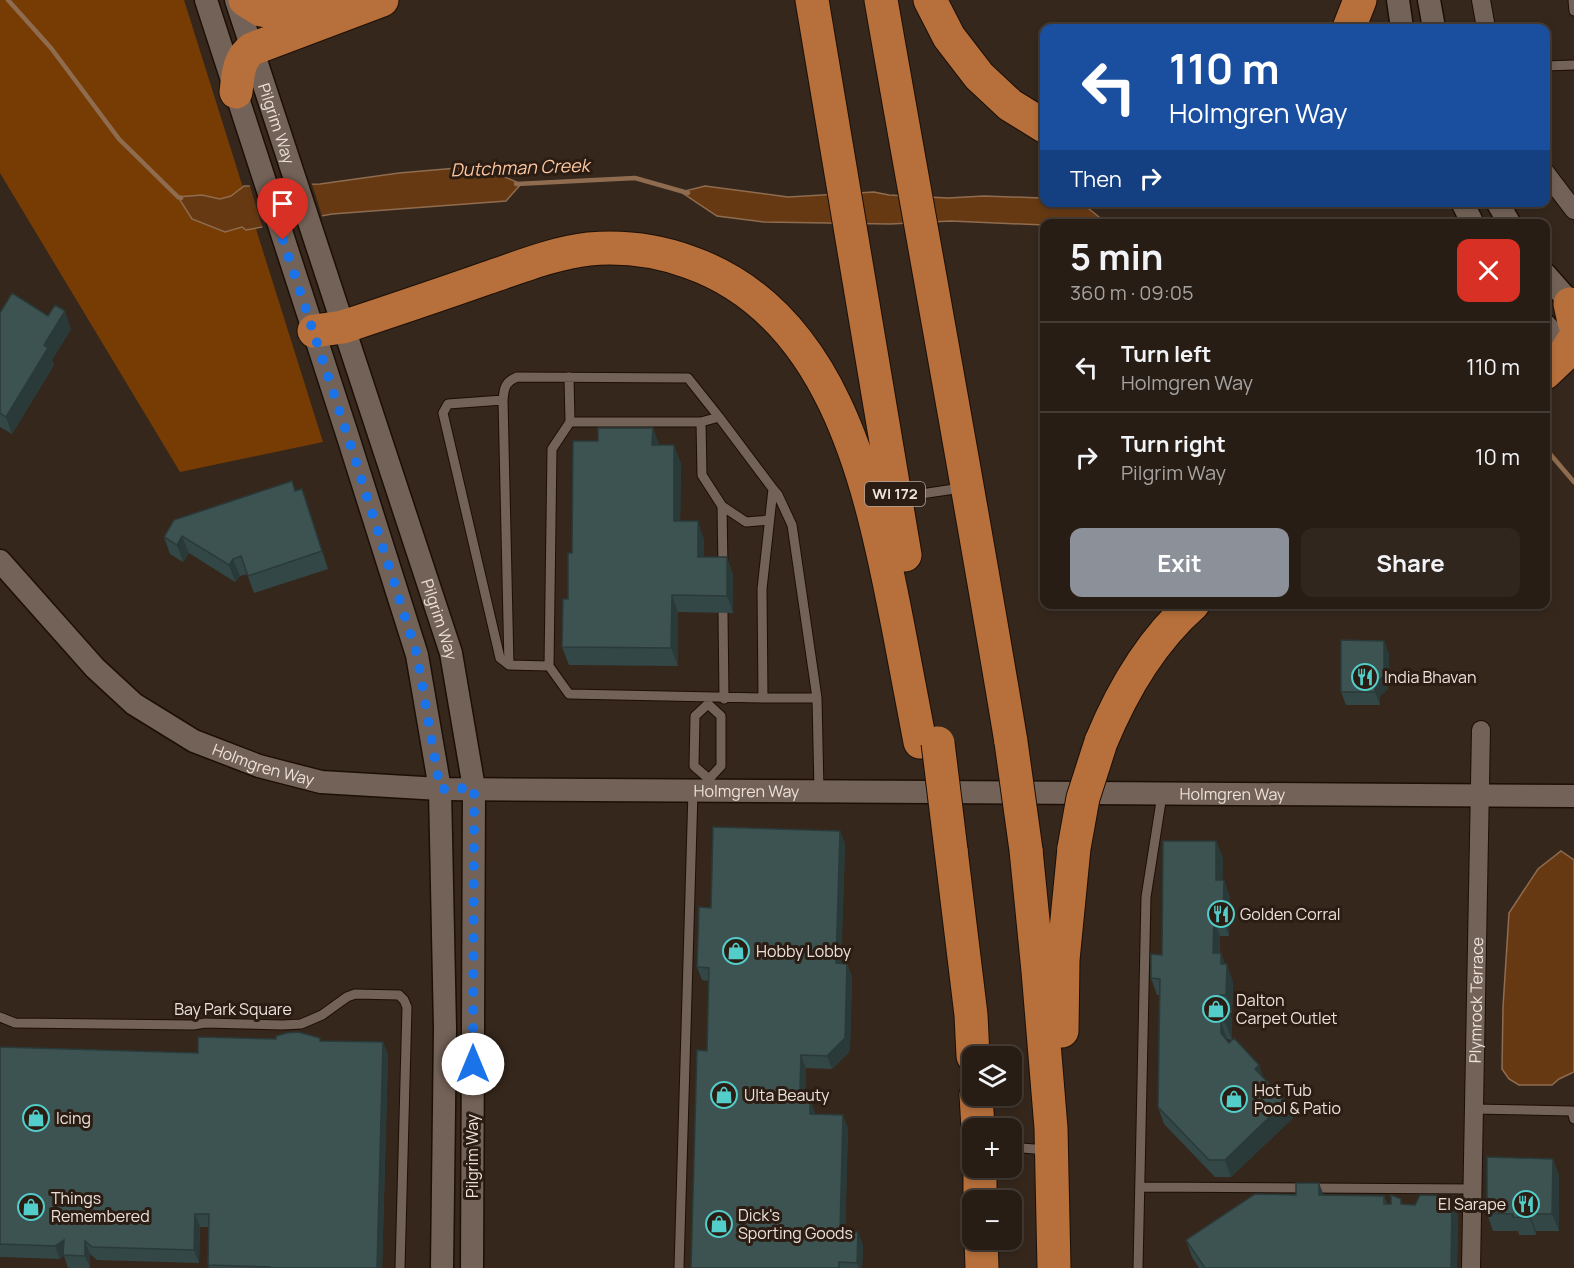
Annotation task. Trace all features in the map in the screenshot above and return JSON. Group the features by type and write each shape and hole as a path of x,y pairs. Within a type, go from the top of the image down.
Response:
{"highway":[{"path":"245,0 261,10 285,14 382,0"},
{"path":"236,92 239,68 246,53 252,49 382,0"},
{"name":"WI 172","path":"812,0 896,498 929,742 950,843 971,1016 972,1046"},
{"path":"881,0 969,487 1011,742 1026,850 1051,1139 1054,1268"},
{"path":"930,0 949,37 979,76 1010,105 1040,124"},
{"path":"1351,24 1360,0"},
{"path":"328,329 550,257 590,249 633,248 673,256 714,270 747,291 767,307 785,327 814,366 838,411 861,469 879,530 929,742"},
{"path":"1550,367 1573,337"},
{"path":"1550,377 1573,337"},
{"path":"1051,1139 1062,1045 1063,960 1068,896 1083,798 1101,742 1114,711 1133,677 1178,618 1188,609"},
{"path":"981,1250 982,1268"}],"street":[{"name":"Pilgrim Way","path":"206,0 283,240 328,329 451,653 474,788 472,1268"},
{"name":"Pilgrim Way","path":"236,0 313,237 328,329 417,655 440,789 445,1029 442,1268"},
{"path":"1398,0 1401,24"},
{"path":"1429,0 1433,24"},
{"path":"1481,0 1485,24"},
{"path":"1550,179 1574,210"},
{"path":"1550,285 1573,337"},
{"path":"1550,327 1573,337"},
{"name":"Holmgren Way","path":"0,561 102,674 134,704 194,741 259,766 321,782 440,789 704,786 819,791 1574,796"},
{"name":"Plymrock Terrace","path":"1471,1268 1481,730"}],"lane":[{"path":"1573,0 1574,11"},
{"path":"1550,66 1574,65"},
{"path":"508,665 504,386 516,376 688,378 778,495 792,525 817,698 819,791"},
{"path":"569,377 570,422 552,449 549,666 569,694 724,699 817,698"},
{"path":"503,400 448,404 443,413 500,658 508,665 549,666"},
{"path":"570,422 701,422 719,417"},
{"path":"701,422 702,476 722,506 746,522 769,520"},
{"path":"896,498 969,487"},
{"path":"763,698 762,589 773,489"},
{"path":"722,506 723,574"},
{"path":"723,613 724,699"},
{"path":"680,1268 704,786 694,766 695,716 708,704 721,716 721,766 704,786"},
{"path":"1138,1268 1146,897 1163,793"},
{"name":"Bay Park Square","path":"0,1017 15,1023 292,1025 314,1019 355,994 399,995 407,1007 400,1268"},
{"path":"1474,1109 1572,1111 1574,1119"},
{"path":"1022,1145 1051,1139"},
{"path":"1140,1187 1472,1189"}],"shaded area":[{"path":"0,0 184,0 323,442 180,472 0,173"},
{"path":"480,166 521,184 506,201 332,214 246,230 242,227 225,232 192,219 178,197 202,195 220,199 231,196 244,186 320,184 399,173"},
{"path":"705,186 788,197 874,192 948,198 984,196 1040,198 1040,207 1086,207 1102,219 1040,219 1040,225 951,221 890,224 764,222 717,216 681,192"},
{"path":"1561,851 1574,860 1574,1072 1552,1085 1519,1085 1509,1079 1502,1069 1509,913 1538,869"}],"pier":[{"path":"311,181 323,219 263,229 249,183"}],"building":[{"path":"12,293 48,316 55,305 65,311 44,345 48,348 6,417 0,413 0,313"},
{"path":"598,428 653,428 652,445 674,445 674,521 698,521 698,557 727,557 727,596 672,595 671,648 562,647 563,599 568,599 568,553 572,553 573,441 598,441"},
{"path":"292,481 295,491 302,489 322,551 248,576 241,556 233,559 229,565 182,536 177,545 164,537 174,520"},
{"path":"1341,640 1384,641 1384,676 1375,683 1375,692 1341,692"},
{"path":"713,827 840,831 836,963 847,964 845,1038 827,1056 801,1055 800,1088 810,1100 810,1114 843,1115 840,1232 858,1232 857,1263 839,1262 839,1268 691,1268 697,1050 707,1051 709,968 697,967 699,907 711,908"},
{"path":"1163,841 1216,841 1216,880 1224,880 1223,919 1214,919 1213,953 1221,953 1221,964 1227,964 1226,995 1220,995 1220,1002 1226,1003 1225,1022 1221,1022 1221,1033 1229,1043 1234,1038 1259,1065 1255,1069 1286,1101 1225,1160 1209,1160 1158,1107 1160,979 1151,978 1151,954 1162,955"},
{"path":"298,1032 320,1038 320,1041 383,1042 377,1268 270,1268 208,1265 209,1214 195,1214 194,1250 92,1247 85,1241 85,1256 63,1255 64,1240 55,1246 0,1244 0,1047 198,1053 198,1037 276,1039 276,1036"},
{"path":"1487,1157 1553,1159 1552,1214 1530,1214 1530,1218 1513,1217 1513,1214 1487,1213"},
{"path":"1296,1183 1319,1183 1319,1195 1384,1196 1384,1204 1391,1204 1391,1195 1401,1199 1401,1204 1415,1205 1420,1195 1452,1196 1451,1268 1205,1268 1186,1240 1255,1194 1296,1195"}],"waterway":[{"name":"Dutchman Creek","path":"8,0 51,48 119,139 181,198"},
{"name":"Dutchman Creek","path":"516,184 635,178 688,193"},
{"name":"Dutchman Creek","path":"1550,454 1574,482"}],"place":[{"name":"India Bhavan","path":"1365,677"},
{"name":"Golden Corral","path":"1221,914"},
{"name":"Hobby Lobby","path":"736,951"},
{"name":"Dalton Carpet Outlet","path":"1216,1009"},
{"name":"Ulta Beauty","path":"724,1095"},
{"name":"Hot Tub Pool & Patio","path":"1234,1099"},
{"name":"Icing","path":"36,1118"},
{"name":"El Sarape","path":"1526,1204"},
{"name":"Things Remembered","path":"31,1207"},
{"name":"Dick's Sporting Goods","path":"719,1224"}],"route":[{"path":"283,240 417,655 440,789 474,788 473,1064"}]}
